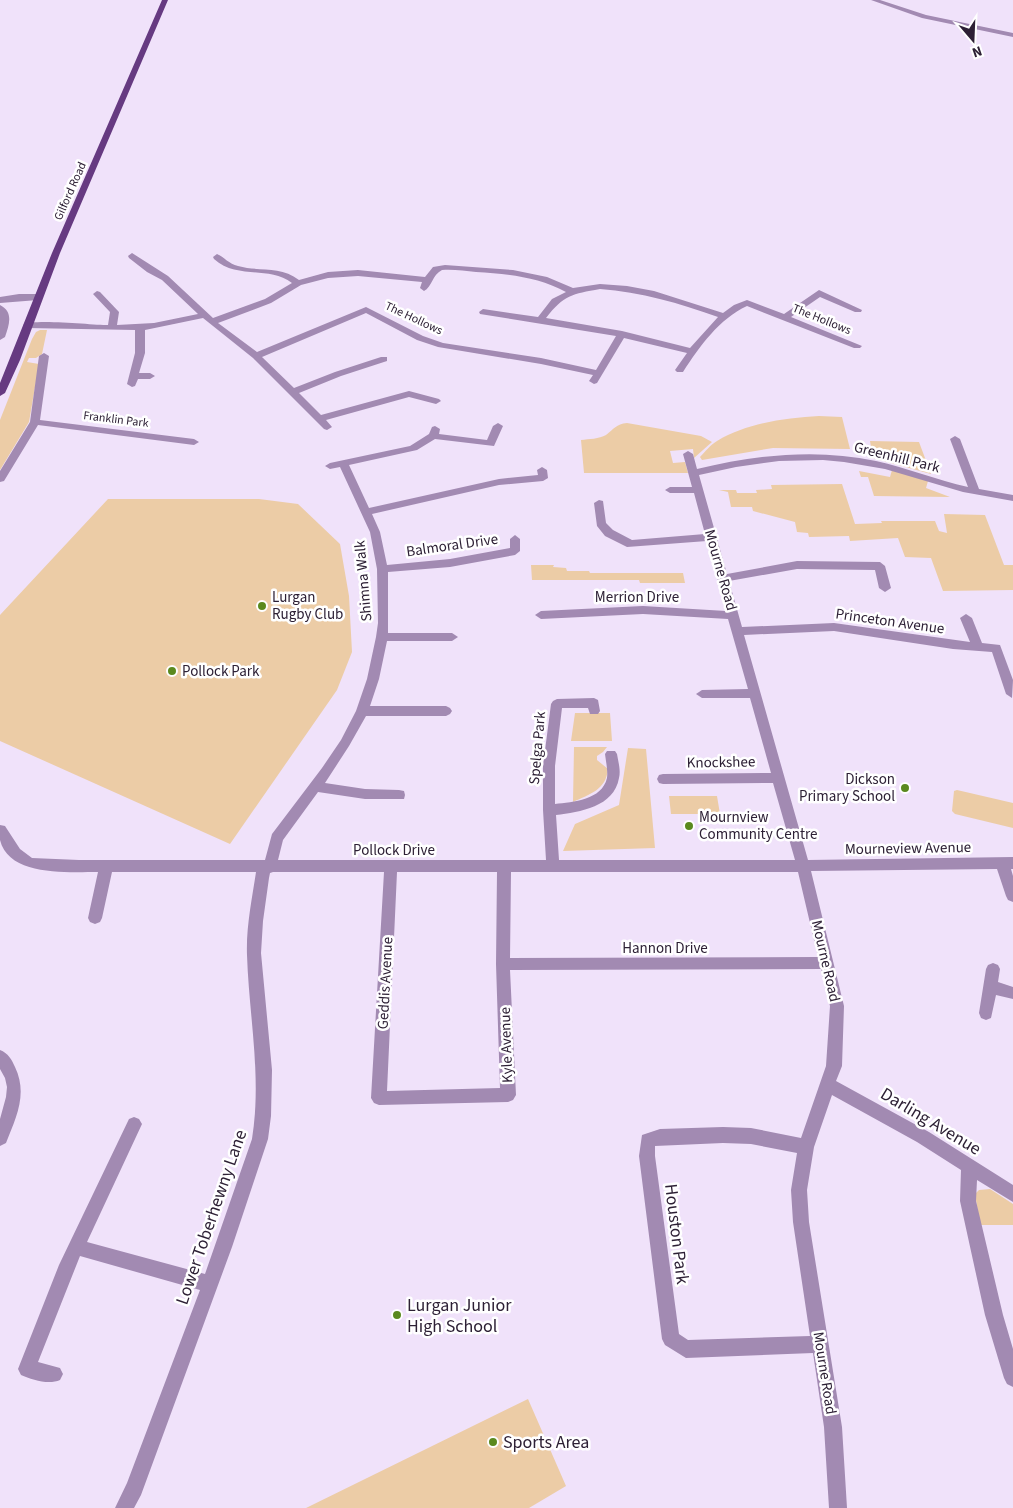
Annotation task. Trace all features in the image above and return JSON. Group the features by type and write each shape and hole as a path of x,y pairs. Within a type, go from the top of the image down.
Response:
{"main road":[{"name":"Gilford Road","path":"0,393 15,360 38,296 165,0"}],"street":[{"path":"874,0 924,17 1013,35"},
{"path":"141,252 128,258 165,278 212,322 256,356 324,423 354,408 409,394 431,396"},
{"path":"218,257 222,263 231,268 284,274 298,283"},
{"path":"212,322 268,301 298,283 328,275 358,273 426,284 432,272 439,267 451,267 537,277 572,291"},
{"path":"541,319 546,308 555,300 572,291 602,287 645,292 687,302 725,317"},
{"path":"786,317 819,293 858,310"},
{"path":"0,300 38,296"},
{"path":"88,304 99,296 115,312 112,328"},
{"name":"The Hollows","path":"680,370 691,351 725,317 747,303 857,346"},
{"path":"0,308 6,316 6,320 0,337"},
{"name":"The Hollows","path":"256,356 366,310 420,338 441,345 541,361 596,378 622,334"},
{"path":"482,312 541,319 622,334 691,351"},
{"path":"27,325 140,327 204,315"},
{"path":"140,327 140,353 133,380 150,376"},
{"path":"363,356 370,364"},
{"path":"0,479 35,422 43,358 31,360"},
{"path":"293,392 384,359"},
{"name":"Franklin Park","path":"35,422 194,442"},
{"path":"330,466 413,448 434,433 490,444 498,426"},
{"name":"Greenhill Park","path":"955,439 975,492"},
{"name":"Mourne Road","path":"688,454 803,866 836,1006 834,1066 806,1148 800,1190 801,1222 833,1427 838,1508"},
{"name":"Greenhill Park","path":"693,473 765,458 828,457 865,462 904,471 975,492 1013,498"},
{"name":"Shimna Walk","path":"267,867 277,838 316,787 345,743 362,711 374,679 382,637 384,623 382,569 375,532 343,463"},
{"path":"367,512 499,482 543,478 542,470"},
{"path":"670,490 698,490"},
{"path":"599,503 602,524 609,533 631,544 712,536"},
{"name":"Balmoral Drive","path":"382,569 450,563 515,551 515,538"},
{"path":"724,578 797,565 880,566 885,588"},
{"name":"Merrion Drive","path":"541,615 642,610 734,615"},
{"name":"Princeton Avenue","path":"966,618 976,646"},
{"name":"Princeton Avenue","path":"738,631 834,627 953,645 996,648 1012,694"},
{"path":"382,637 452,637"},
{"path":"702,694 755,693"},
{"name":"Spelga Park","path":"553,866 549,810 549,766 557,704 594,703 594,711"},
{"path":"362,711 446,711"},
{"path":"549,810 578,807 602,795 611,786 614,777 611,754"},
{"name":"Knockshee","path":"663,779 778,778"},
{"path":"316,787 365,794 399,795"},
{"name":"Pollock Drive","path":"0,830 15,853 30,863 106,866 267,867 803,866"},
{"path":"1007,863 1013,896"},
{"name":"Mourneview Avenue","path":"803,866 1007,863"},
{"path":"95,918 106,866"},
{"name":"Kyle Avenue","path":"379,1098 508,1095 504,964 504,866"},
{"name":"Lower Toberhewny Lane","path":"124,1508 134,1488 210,1284 248,1175 264,1121 262,1050 254,954 256,914 267,867"},
{"name":"Geddis Avenue","path":"379,1098 391,867"},
{"name":"Hannon Drive","path":"504,964 827,963"},
{"path":"986,1013 994,969"},
{"path":"991,987 1013,993"},
{"path":"0,1057 8,1066 16,1087 12,1110 0,1138"},
{"name":"Darling Avenue","path":"827,1084 922,1137 1013,1194"},
{"path":"54,1374 27,1369 65,1271 134,1124"},
{"name":"Houston Park","path":"806,1148 751,1136 723,1134 660,1136 648,1140 647,1156 671,1339 686,1349 820,1344"},
{"path":"969,1168 968,1201 994,1315 1013,1378"},
{"path":"76,1247 210,1284"}],"shaded area":[{"path":"47,330 42,354 36,358 29,358 27,362 39,364 29,422 0,470 0,420 32,339 36,332"},
{"path":"819,416 842,417 850,449 773,448 702,460 700,457 714,443 741,430 766,422"},
{"path":"627,423 701,436 712,442 694,458 693,449 670,451 673,463 685,462 688,473 584,473 581,440 594,439 606,435 618,426"},
{"path":"870,441 919,442 931,474 873,458"},
{"path":"892,470 928,481 926,488 950,497 874,496 868,477 861,477 859,471 890,477"},
{"path":"842,484 855,524 882,523 881,521 935,521 939,531 947,533 944,514 985,515 1004,565 1013,565 1013,590 943,591 931,558 905,557 898,538 850,541 849,536 809,537 808,533 797,532 795,522 753,511 752,507 731,507 728,492 719,490 736,490 737,493 757,493 756,490 772,489 771,485"},
{"name":"Pollock Park","path":"108,499 259,499 298,504 340,544 349,596 352,652 337,690 230,844 0,741 0,615"},
{"path":"531,565 554,565 553,567 566,568 567,571 589,571 590,573 683,573 685,583 640,583 639,580 532,580"},
{"path":"575,713 610,713 612,741 571,741"},
{"path":"574,747 607,747 597,756 597,760 608,769 607,776 601,787 573,802"},
{"path":"628,748 646,749 655,848 563,851 575,824 619,805"},
{"path":"957,790 1013,803 1013,828 955,814 952,811 954,791"},
{"path":"669,796 717,796 720,814 671,814"},
{"path":"990,1189 1013,1204 1013,1225 980,1225 975,1194 979,1190"},
{"name":"Sports Area","path":"528,1399 566,1486 529,1508 306,1508"}],"place":[{"name":"Lurgan Rugby Club","path":"262,606"},
{"name":"Pollock Park","path":"172,671"},
{"name":"Dickson Primary School","path":"905,788"},
{"name":"Mournview Community Centre","path":"689,826"},
{"name":"Lurgan Junior High School","path":"397,1315"},
{"name":"Sports Area","path":"493,1442"}]}
